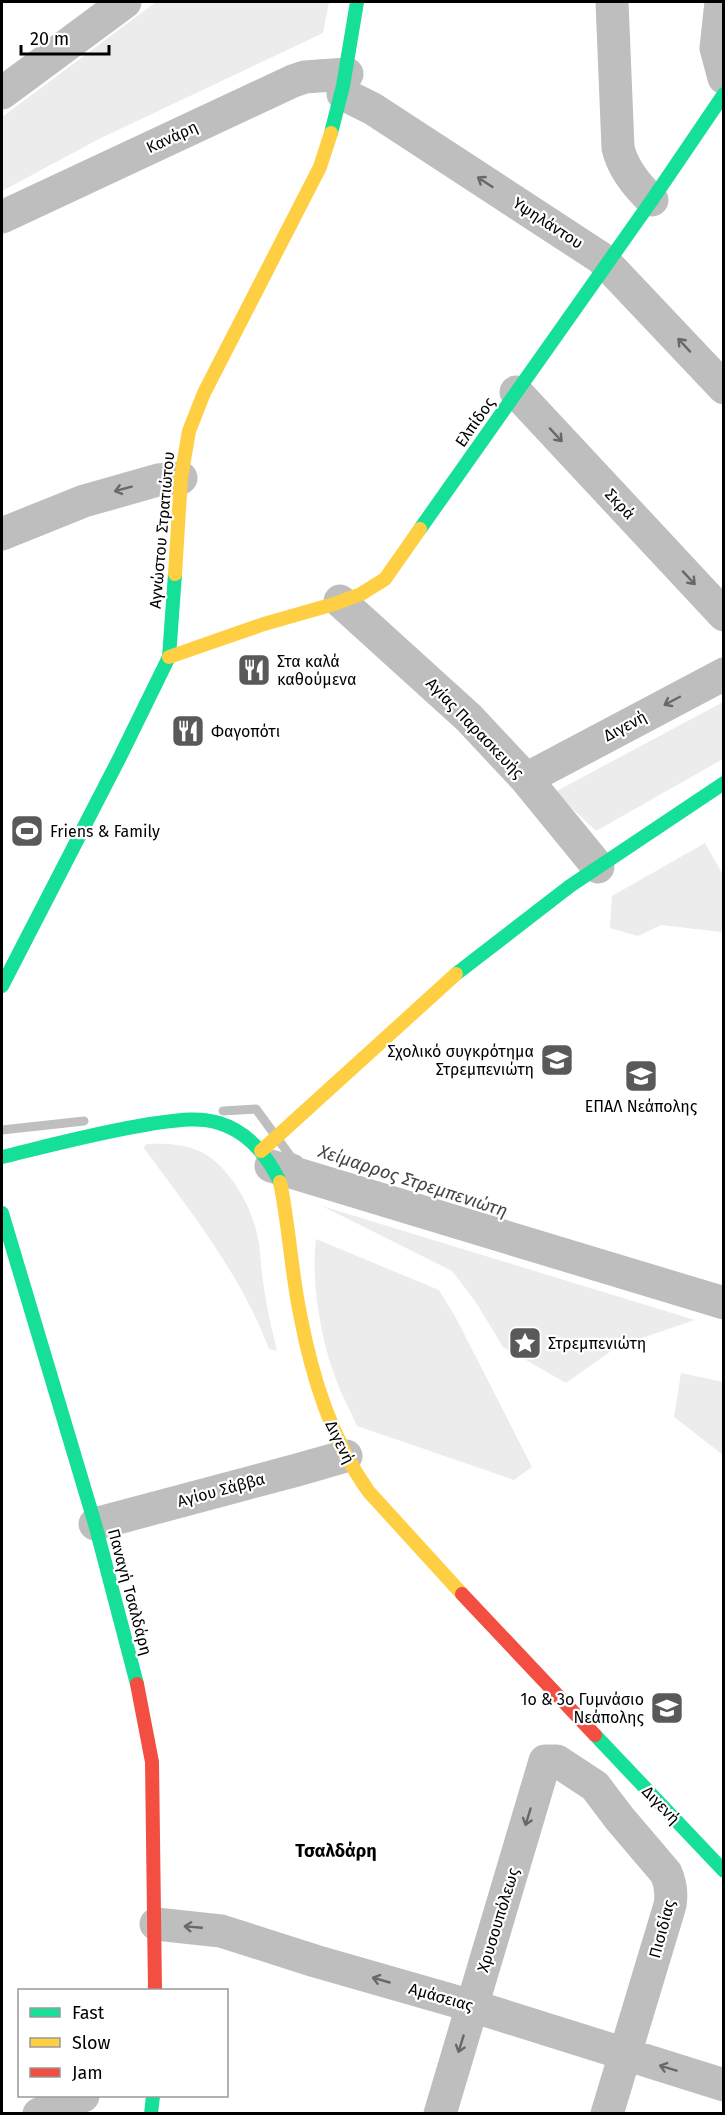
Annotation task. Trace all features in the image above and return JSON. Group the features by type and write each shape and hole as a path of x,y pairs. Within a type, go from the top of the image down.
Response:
{"street":[{"path":"2,93 125,2"},
{"name":"Αγνώστου Στρατιώτου","path":"2,986 169,657 181,478 189,431 204,393 320,167 332,135 345,84 357,2"},
{"path":"612,2 618,147 624,167 632,180 652,200"},
{"path":"721,2 716,48 723,78"},
{"name":"Κανάρη","path":"2,217 293,81 306,77 345,84"},
{"name":"Υψηλάντου","path":"345,84 373,109 592,251 608,264 723,388"},
{"name":"Ελπίδος","path":"169,657 367,591 385,579 652,200 719,113"},
{"name":"Σκρά","path":"516,393 723,615"},
{"path":"2,534 100,496 158,480 181,478"},
{"name":"Αγίας Παρασκευής","path":"339,601 438,688 491,741 526,779 598,867"},
{"name":"Διγενή","path":"526,779 723,674"},
{"path":"723,783 598,867 451,979 393,1029 266,1159 723,1303"},
{"name":"Διγενή","path":"2,1157 115,1130 189,1120 225,1125 245,1136 266,1159 282,1190 300,1314 316,1379 328,1419 346,1455 369,1492 435,1566 723,1871"},
{"name":"Παναγή Τσαλδάρη","path":"2,1213 95,1524 140,1695 152,1762 156,1923 155,1989"},
{"path":"2,1269 21,1276"},
{"name":"Αγίου Σάββα","path":"95,1524 346,1455"},
{"name":"Χρυσουπόλεως","path":"440,2114 545,1761"},
{"name":"Πισιδίας","path":"545,1761 557,1761 595,1786 666,1873 670,1882 672,1895 670,1905 607,2114"},
{"name":"Αμάσειας","path":"156,1923 221,1931 315,1961 472,2006 723,2085"},
{"path":"39,2114 81,2097"},
{"path":"151,2114 153,2097"}],"shaded area":[{"path":"156,2 329,2 323,33 101,138 2,191 2,117"},
{"path":"723,702 723,759 596,831 555,792"},
{"path":"705,843 723,875 724,924 721,932 661,925 638,936 610,928 612,896"},
{"path":"147,1144 172,1144 197,1150 219,1165 237,1187 250,1213 258,1238 265,1296 277,1351 269,1349 229,1269 196,1219 143,1147"},
{"path":"322,1206 695,1320 618,1346 566,1383 503,1347 475,1301 452,1271"},
{"path":"316,1239 439,1290 456,1318 532,1467 514,1480 357,1426 335,1378 324,1340 316,1288"},
{"path":"681,1373 723,1382 723,1455 674,1417"}],"waterway":[{"name":"Χείμαρρος Στρεμπενιώτη","path":"223,1111 256,1109 291,1157 298,1160"},
{"name":"Χείμαρρος Στρεμπενιώτη","path":"2,1130 84,1121"}],"traffic: fast":[{"path":"331,133 343,86 357,2"},
{"path":"420,529 724,94"},
{"path":"2,986 169,657 175,574"},
{"path":"456,974 570,886 724,783"},
{"path":"2,1157 131,1127 194,1119 219,1123 239,1132 263,1154 280,1182"},
{"path":"2,1213 95,1524 137,1684"},
{"path":"595,1735 724,1871"},
{"path":"151,2114 153,2097"}],"traffic: slow":[{"path":"175,574 181,478 189,431 204,393 320,167 331,133"},
{"path":"169,657 361,594 385,579 420,529"},
{"path":"261,1151 456,974"},
{"path":"280,1182 297,1297 310,1361 334,1429 344,1451 369,1492 462,1594"}],"traffic: jam":[{"path":"462,1594 595,1735"},
{"path":"137,1684 152,1762 155,1989"}],"place":[{"name":"Στα καλά καθούμενα","path":"254,670"},
{"name":"Φαγοπότι","path":"188,731"},
{"name":"Friens & Family","path":"27,831"},
{"name":"Σχολικό συγκρότημα Στρεμπενιώτη","path":"557,1060"},
{"name":"ΕΠΑΛ Νεάπολης","path":"641,1076"},
{"name":"Στρεμπενιώτη","path":"525,1343"},
{"name":"1ο & 3ο Γυμνάσιο Νεάπολης","path":"667,1708"}],"district":[{"name":"Τσαλδάρη","path":"336,1851"}]}
